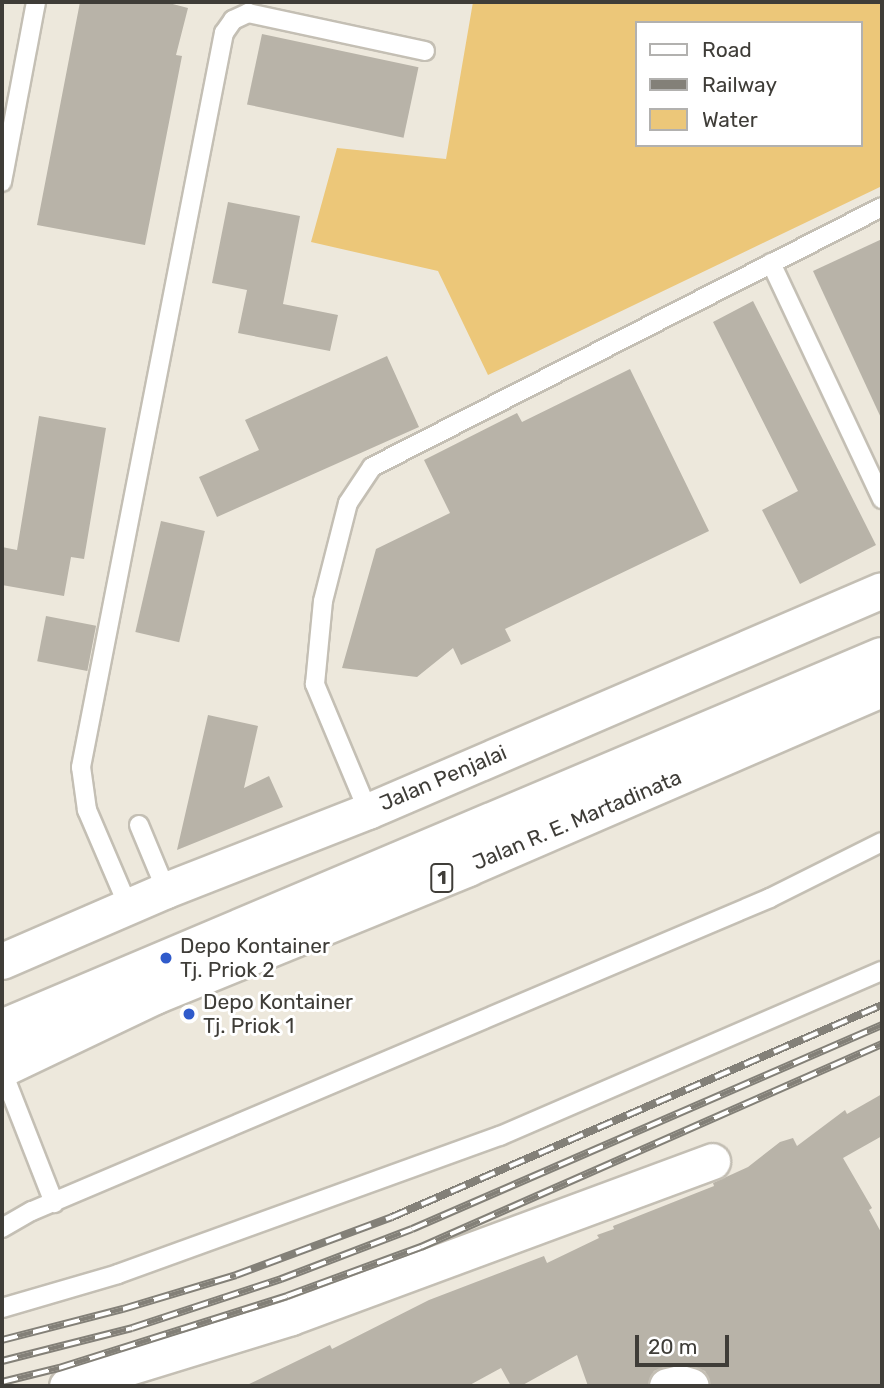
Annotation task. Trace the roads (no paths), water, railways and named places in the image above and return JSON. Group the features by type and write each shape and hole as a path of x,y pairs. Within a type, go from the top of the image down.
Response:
{"highway":[{"name":"Jalan R. E. Martadinata","path":"2,1029 882,657"},
{"name":"Jalan R. E. Martadinata","path":"2,1069 155,995 468,867 882,688"}],"street":[{"name":"Jalan Penjalai","path":"2,961 166,890 368,811 882,590"},
{"path":"67,1386 291,1317 712,1161"},
{"path":"667,1386 691,1386"}],"lane":[{"path":"2,182 36,2"},
{"path":"129,908 87,810 81,767 224,33 233,20 248,13 425,51"},
{"path":"368,811 315,684 323,601 348,503 372,467 882,207"},
{"path":"771,263 882,499"},
{"path":"139,825 166,890"},
{"path":"2,1228 54,1203 770,898 882,842"},
{"path":"2,1308 118,1274 500,1136 882,971"},
{"path":"2,1069 54,1203"}],"water":[{"path":"473,2 882,2 882,186 488,375 438,271 311,242 337,148 446,159"}],"railway":[{"path":"2,1340 123,1309 236,1275 392,1217 882,1005"},
{"path":"2,1361 132,1328 281,1279 412,1229 882,1025"},
{"path":"2,1382 59,1368 287,1296 421,1247 882,1044"}],"place":[{"name":"Depo Kontainer Tj. Priok 2","path":"166,958"},
{"name":"Depo Kontainer Tj. Priok 1","path":"189,1014"}]}
